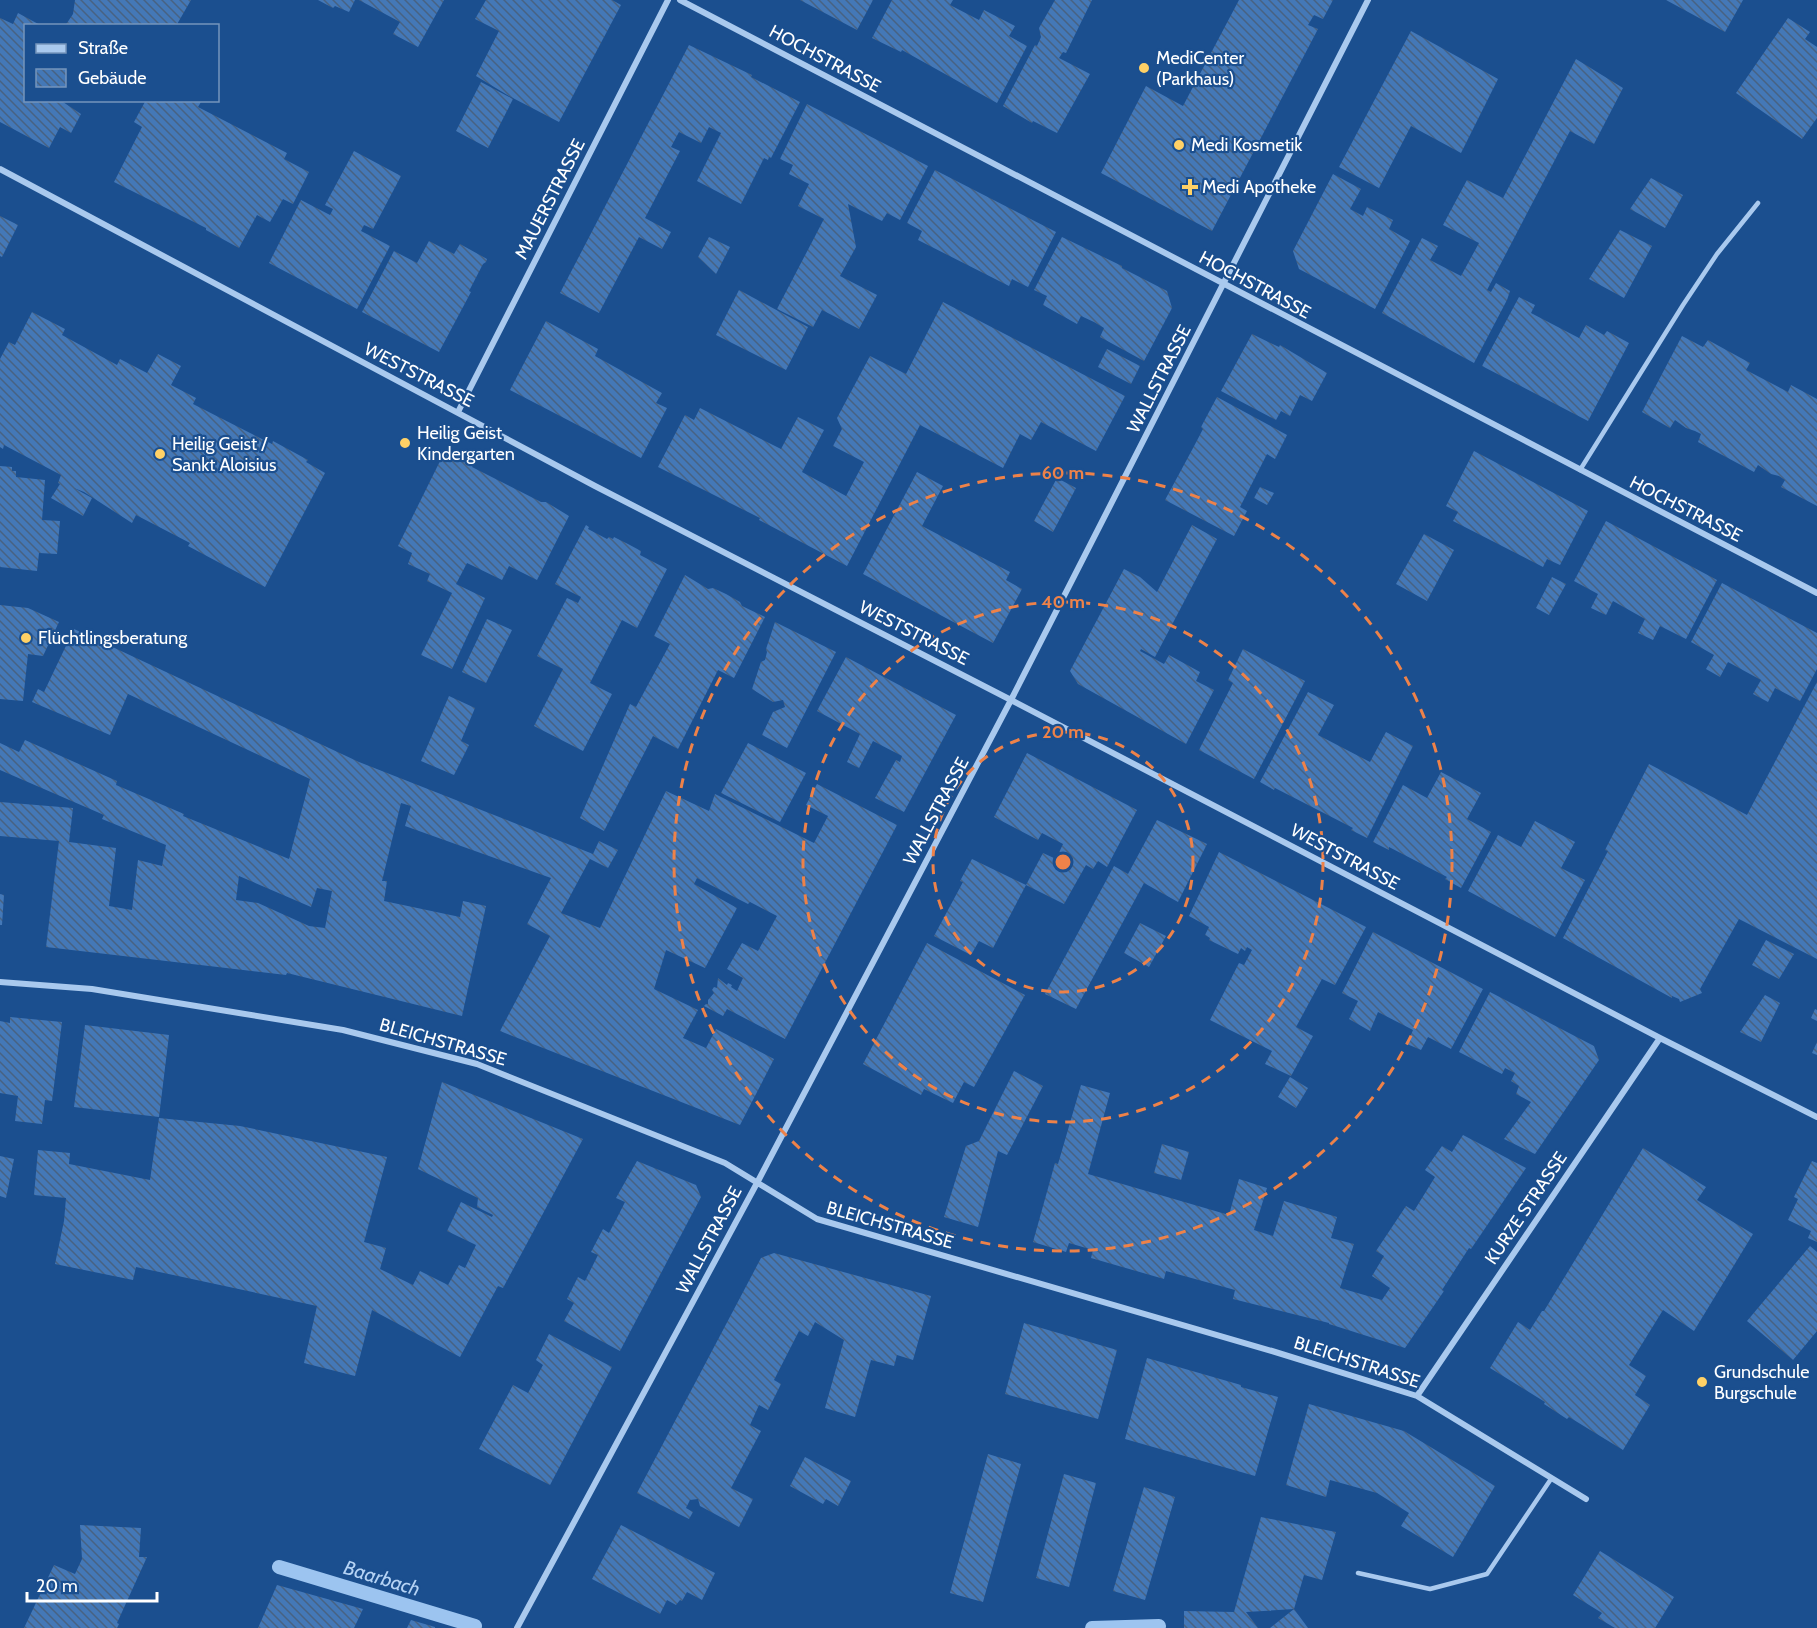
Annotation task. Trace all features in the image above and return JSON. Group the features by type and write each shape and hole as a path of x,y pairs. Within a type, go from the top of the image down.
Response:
{"street":[{"name":"MAUERSTRASSE","path":"458,412 668,0"},
{"name":"HOCHSTRASSE","path":"680,0 1817,593"},
{"name":"WALLSTRASSE","path":"517,1628 757,1183 1011,700 1368,0"},
{"name":"WESTSTRASSE","path":"0,169 595,486 1660,1038 1817,1117"},
{"name":"BLEICHSTRASSE","path":"0,982 92,989 343,1030 477,1064 725,1162 817,1219 1272,1351 1417,1396 1586,1499"},
{"name":"KURZE STRASSE","path":"1417,1396 1660,1038"}],"lane":[{"path":"1580,471 1683,305 1717,254 1758,203"},
{"path":"1358,1573 1430,1589 1487,1574 1551,1479"}],"building":[{"path":"75,0 191,0 177,24 66,24 73,14"},
{"path":"318,0 355,0 349,12 335,6 333,8"},
{"path":"359,0 444,0 418,47 393,34 400,22"},
{"path":"486,0 612,0 621,5 559,122 476,76 499,31 475,19"},
{"path":"800,0 873,0 857,30"},
{"path":"892,0 953,0 950,5 979,20 984,10 1015,26 1009,36 1027,46 997,103 902,50 901,52 872,38"},
{"path":"1055,0 1092,0 1066,53 1063,52 1059,58 1090,74 1057,133 1033,121 1032,123 1003,106 1035,45 1037,46 1041,37 1039,28"},
{"path":"1239,0 1333,0 1323,19 1314,15 1308,25 1318,29 1212,231 1101,173 1146,86 1183,106"},
{"path":"1666,0 1743,0 1725,32"},
{"path":"18,13 38,24 24,24 24,102 63,102 81,114 71,133 60,127 49,148 0,122 0,18 13,24"},
{"path":"1788,18 1810,32 1805,39 1817,47 1817,118 1802,139 1736,93"},
{"path":"1411,31 1498,79 1461,153 1411,126 1379,188 1339,167"},
{"path":"689,45 752,75 751,77 800,102 771,158 769,157 768,160 764,158 741,204 697,181 721,133 709,127 701,143 679,132 671,147 680,151 645,218 671,232 662,249 639,237 599,313 560,293"},
{"path":"1576,59 1623,88 1594,144 1570,131 1487,290 1491,292 1496,283 1510,291 1474,363 1382,313 1422,238 1438,246 1430,260 1461,276 1479,243 1443,225 1467,180 1503,198"},
{"path":"481,82 513,99 488,148 456,131"},
{"path":"145,102 201,102 198,107 287,153 284,159 309,172 293,204 283,199 270,222 257,215 239,248 206,228 114,182 142,127 134,122"},
{"path":"807,104 928,166 900,220 887,213 882,221 848,204 856,247 840,276 877,295 859,329 822,310 813,327 777,309 824,219 798,206 809,184 789,174 793,165 780,159"},
{"path":"354,151 401,176 373,229 364,225 361,231 390,246 357,309 269,263 301,200 330,215 333,209 325,205"},
{"path":"935,170 1056,232 1028,287 1012,279 1009,286 918,240 922,231 907,223"},
{"path":"1333,174 1361,189 1350,209 1363,216 1367,207 1393,220 1389,229 1410,241 1375,309 1299,269 1293,251"},
{"path":"1651,178 1683,195 1665,228 1630,209"},
{"path":"0,216 18,225 2,257 0,256"},
{"path":"1620,230 1652,246 1624,298 1589,279"},
{"path":"709,237 730,247 716,274 698,257"},
{"path":"1062,237 1167,291 1172,308 1144,361 1100,337 1104,328 1094,322 1081,316 1077,324 1043,305 1047,296 1034,290"},
{"path":"429,241 454,254 460,244 487,259 439,352 362,312 394,251 417,263"},
{"path":"739,290 808,327 786,370 716,335"},
{"path":"1519,297 1535,305 1531,313 1579,338 1586,325 1604,335 1607,331 1629,343 1588,421 1482,366"},
{"path":"943,302 1125,396 1096,451 1041,422 1031,440 1020,434 1003,468 920,425 847,566 759,520 760,518 658,467 685,415 694,420 700,408 781,449 798,417 824,430 802,472 846,496 864,462 833,446 842,429 837,418 870,356 906,374"},
{"name":"Heilig Geist / Sankt Aloisius","path":"32,312 65,329 62,335 117,365 120,359 147,373 158,354 181,366 171,385 196,398 193,404 272,444 273,441 308,460 306,462 325,473 265,587 188,546 190,543 136,515 132,523 84,492 74,488 92,498 83,516 51,498 60,484 58,483 61,475 4,445 3,449 0,447 0,359 9,342 15,345"},
{"path":"546,321 598,349 595,356 662,393 656,403 667,408 641,458 510,390"},
{"path":"1252,334 1279,347 1280,345 1327,373 1312,401 1300,395 1290,416 1281,411 1276,420 1221,391"},
{"path":"1682,336 1703,347 1708,340 1750,363 1746,370 1788,392 1791,385 1817,399 1817,506 1781,487 1785,480 1779,476 1771,474 1758,465 1754,472 1698,442 1701,434 1686,428 1675,420 1670,428 1642,412"},
{"path":"1107,349 1140,366 1131,384 1098,367"},
{"path":"1217,397 1287,435 1275,459 1267,454 1240,507 1247,511 1234,536 1165,500 1203,429 1201,427"},
{"path":"449,450 470,461 468,463 473,465 472,467 541,502 546,502 569,516 537,580 509,566 502,580 467,563 456,584 485,598 452,669 421,655 452,593 427,581 430,574 408,564 412,553 398,546 445,451"},
{"path":"1474,451 1588,511 1560,565 1547,559 1543,567 1453,521 1458,512 1446,506"},
{"path":"0,466 12,467 12,471 16,471 16,477 45,480 42,520 60,521 57,554 39,553 37,571 0,567"},
{"path":"917,472 943,486 922,526 1010,572 1006,580 1022,589 993,643 863,574"},
{"path":"1057,478 1076,488 1053,532 1034,521"},
{"path":"1260,487 1274,493 1267,505 1254,498"},
{"path":"1606,521 1717,580 1686,639 1660,626 1653,640 1638,633 1645,619 1613,601 1606,615 1591,608 1598,594 1574,581"},
{"path":"586,525 588,529 607,539 614,537 641,551 640,555 667,569 637,628 622,620 590,683 612,694 583,751 534,726 563,669 537,656 567,598 578,603 581,597 555,584"},
{"path":"1192,525 1217,539 1155,657 1141,649 1140,651 1164,664 1169,655 1200,672 1196,681 1214,690 1186,744 1078,684 1070,671 1124,569 1140,577 1157,592"},
{"path":"1424,534 1454,550 1427,601 1396,584"},
{"path":"685,575 708,589 713,588 726,594 740,602 742,606 765,617 734,678 718,670 678,749 653,736 604,831 580,818 630,704 636,707 670,644 654,636"},
{"path":"1552,577 1566,584 1549,615 1536,608"},
{"path":"1722,583 1817,633 1817,669 1800,701 1775,688 1768,702 1753,694 1761,680 1728,662 1720,677 1706,669 1714,655 1691,642"},
{"name":"Flüchtlingsberatung","path":"0,605 28,608 59,622 43,656 28,654 23,701 0,699"},
{"path":"487,619 512,630 486,683 462,672"},
{"path":"775,622 836,652 787,748 762,735 773,712 785,707 783,700 773,702 752,689 761,662 765,660 766,649"},
{"path":"74,629 359,762 593,854 599,841 618,850 608,868 590,859 561,913 600,928 666,791 709,811 715,794 814,843 828,816 806,805 817,784 897,825 785,1039 727,1009 723,1016 704,1006 708,1004 708,1000 714,993 712,990 714,987 717,988 718,978 727,985 728,983 732,985 731,987 737,991 743,978 727,969 742,943 758,951 777,916 697,878 694,884 737,908 705,968 666,950 654,989 698,1010 683,1038 706,1048 716,1029 774,1059 740,1125 500,1031 550,936 527,924 551,878 405,826 411,806 401,803 382,881 387,881 384,901 460,917 463,901 486,906 462,1016 287,973 286,975 46,947 59,841 0,836 0,802 73,808 69,842 116,848 109,906 132,910 138,860 162,866 166,845 102,819 104,815 0,770 0,743 19,752 25,740 117,781 116,785 184,814 183,816 289,859 310,779 128,694 110,735 32,702 38,689 44,692","holes":["239,876 311,907 317,888 332,891 325,928 309,926 258,903 236,900"]},
{"path":"1243,649 1305,681 1254,779 1199,750 1233,683 1228,680"},
{"path":"846,657 956,715 904,812 875,798 896,760 900,762 902,756 873,741 859,768 847,762 860,734 817,711"},
{"path":"1817,682 1817,959 1739,919 1700,989 1702,993 1680,1002 1679,999 1672,996 1672,998 1563,938 1649,764 1747,815"},
{"path":"1308,692 1334,705 1318,735 1370,762 1386,732 1413,746 1367,838 1351,830 1353,828 1260,782"},
{"path":"449,696 475,708 461,741 469,745 454,775 421,761"},
{"path":"748,743 806,773 780,822 721,793"},
{"path":"1027,753 1137,810 1107,867 1098,861 1093,869 1086,865 1064,904 1026,885 1043,853 1056,859 1063,844 1042,833 1038,840 994,817"},
{"path":"1441,772 1481,793 1467,819 1491,832 1461,888 1445,879 1447,877 1389,847 1389,850 1373,842 1403,785 1427,798"},
{"path":"1157,820 1207,844 1178,902 1144,883 1076,1009 1045,994 1114,866 1128,874"},
{"path":"1535,821 1575,842 1561,868 1585,880 1555,937 1468,891 1498,835 1521,847"},
{"path":"1219,852 1366,927 1335,985 1322,979 1296,1027 1313,1036 1291,1076 1265,1064 1272,1051 1210,1020 1239,963 1244,965 1252,950 1247,947 1245,951 1241,948 1238,954 1209,940 1210,938 1205,935 1209,927 1189,916"},
{"path":"972,859 1026,885 993,948 979,941 971,955 934,936 963,882 960,881"},
{"path":"0,894 4,895 2,925 0,925"},
{"path":"1140,923 1166,936 1149,967 1124,953"},
{"path":"1373,932 1483,989 1451,1049 1428,1037 1421,1050 1407,1044 1413,1030 1378,1012 1370,1031 1349,1019 1358,1001 1342,993"},
{"path":"1766,940 1794,954 1779,979 1752,965"},
{"path":"927,943 1025,995 974,1087 964,1082 953,1103 924,1089 921,1095 863,1064"},
{"path":"1490,992 1594,1046 1599,1060 1535,1154 1504,1139 1531,1102 1516,1094 1519,1086 1511,1081 1515,1073 1505,1068 1502,1074 1459,1052"},
{"path":"1765,995 1780,1003 1761,1042 1740,1032"},
{"path":"1815,1009 1817,1010 1817,1021 1811,1018"},
{"path":"10,1017 62,1022 52,1101 45,1100 42,1124 15,1121 18,1096 0,1093 0,1021 10,1023"},
{"path":"85,1025 169,1035 159,1117 74,1107"},
{"path":"1817,1042 1817,1055 1812,1053"},
{"path":"1014,1071 1043,1086 1007,1155 998,1151 978,1227 944,1217 966,1146 979,1141"},
{"path":"1290,1077 1308,1088 1296,1108 1278,1097"},
{"path":"442,1082 583,1139 503,1288 498,1286 460,1357 372,1310 355,1376 304,1363 317,1306 136,1267 133,1280 55,1264 64,1221 66,1198 34,1195 38,1150 70,1153 69,1164 150,1180 159,1118 240,1126 387,1157 364,1242 386,1248 380,1269 413,1285 420,1271 448,1285 459,1265 465,1268 476,1245 447,1231 461,1202 492,1217 493,1215 477,1207 478,1198 418,1169"},
{"path":"1081,1085 1110,1093 1088,1174 1229,1215 1239,1179 1267,1188 1254,1230 1273,1236 1284,1201 1337,1217 1331,1238 1354,1244 1340,1288 1382,1300 1390,1288 1372,1276 1384,1256 1376,1251 1406,1206 1414,1211 1435,1177 1425,1170 1442,1146 1452,1152 1463,1135 1526,1168 1471,1249 1469,1248 1442,1290 1444,1291 1405,1348 1329,1323 1233,1299 1235,1290 1166,1271 1164,1279 1091,1258 1093,1250 1069,1243 1066,1252 1033,1242 1055,1163 1058,1164"},
{"path":"1162,1144 1189,1152 1181,1180 1154,1173"},
{"path":"1643,1148 1706,1187 1697,1200 1753,1234 1694,1331 1663,1310 1629,1365 1646,1376 1635,1395 1650,1405 1623,1450 1569,1417 1567,1419 1544,1404 1545,1402 1490,1368 1518,1322 1530,1330 1544,1311"},
{"path":"0,1156 14,1159 6,1198 0,1196"},
{"path":"637,1161 696,1185 701,1197 620,1351 564,1321 574,1303 567,1299 578,1277 585,1281 598,1255 591,1252 603,1229 609,1233 619,1214 625,1202 616,1198"},
{"path":"1812,1161 1817,1163 1817,1242 1808,1238 1811,1231 1788,1220 1798,1199 1794,1197"},
{"path":"1810,1246 1817,1252 1817,1331 1793,1360 1747,1321"},
{"path":"774,1253 931,1296 913,1360 897,1355 894,1366 871,1360 855,1417 825,1408 844,1340 815,1322 808,1336 799,1331 774,1380 781,1384 768,1410 759,1405 750,1425 761,1431 731,1488 753,1499 739,1527 700,1506 698,1499 690,1500 686,1508 693,1512 689,1519 637,1493 761,1258"},
{"path":"1024,1323 1117,1350 1098,1419 1005,1394"},
{"path":"549,1334 612,1367 550,1485 479,1449 513,1385 528,1393 543,1365 536,1360"},
{"path":"1147,1358 1278,1397 1255,1476 1125,1439"},
{"path":"1309,1404 1404,1431 1495,1486 1453,1557 1401,1526 1409,1513 1377,1493 1330,1480 1326,1497 1286,1485"},
{"path":"988,1454 1021,1464 983,1602 950,1593"},
{"path":"805,1457 851,1481 838,1506 826,1499 823,1504 790,1486"},
{"path":"1064,1474 1096,1483 1069,1587 1036,1578"},
{"path":"1144,1487 1175,1497 1145,1600 1113,1591"},
{"path":"1261,1517 1336,1532 1322,1580 1304,1575 1294,1609 1246,1612 1258,1628 1184,1628 1184,1611 1234,1612"},
{"path":"80,1525 141,1528 139,1557 147,1557 117,1623 119,1624 117,1628 24,1628 54,1565 75,1574 82,1559"},
{"path":"621,1525 715,1573 702,1600 687,1592 682,1601 680,1600 676,1605 667,1600 660,1614 592,1579"},
{"path":"1600,1551 1674,1597 1655,1628 1615,1628 1598,1618 1602,1613 1573,1595"},
{"path":"277,1585 363,1609 354,1628 258,1628"},
{"path":"1294,1609 1308,1628 1270,1628"},
{"path":"411,1620 435,1627 435,1628 407,1628"}],"waterway":[{"name":"Baarbach","path":"279,1567 475,1626"},
{"name":"Baarbach","path":"1092,1628 1159,1626"}],"place":[{"name":"MediCenter (Parkhaus)","path":"1144,68"},
{"name":"Medi Kosmetik","path":"1179,145"},
{"name":"Medi Apotheke","path":"1190,187"},
{"name":"Heilig Geist Kindergarten","path":"405,443"},
{"name":"Heilig Geist / Sankt Aloisius","path":"160,454"},
{"name":"Flüchtlingsberatung","path":"26,638"},
{"name":"Grundschule Burgschule","path":"1702,1382"}]}
